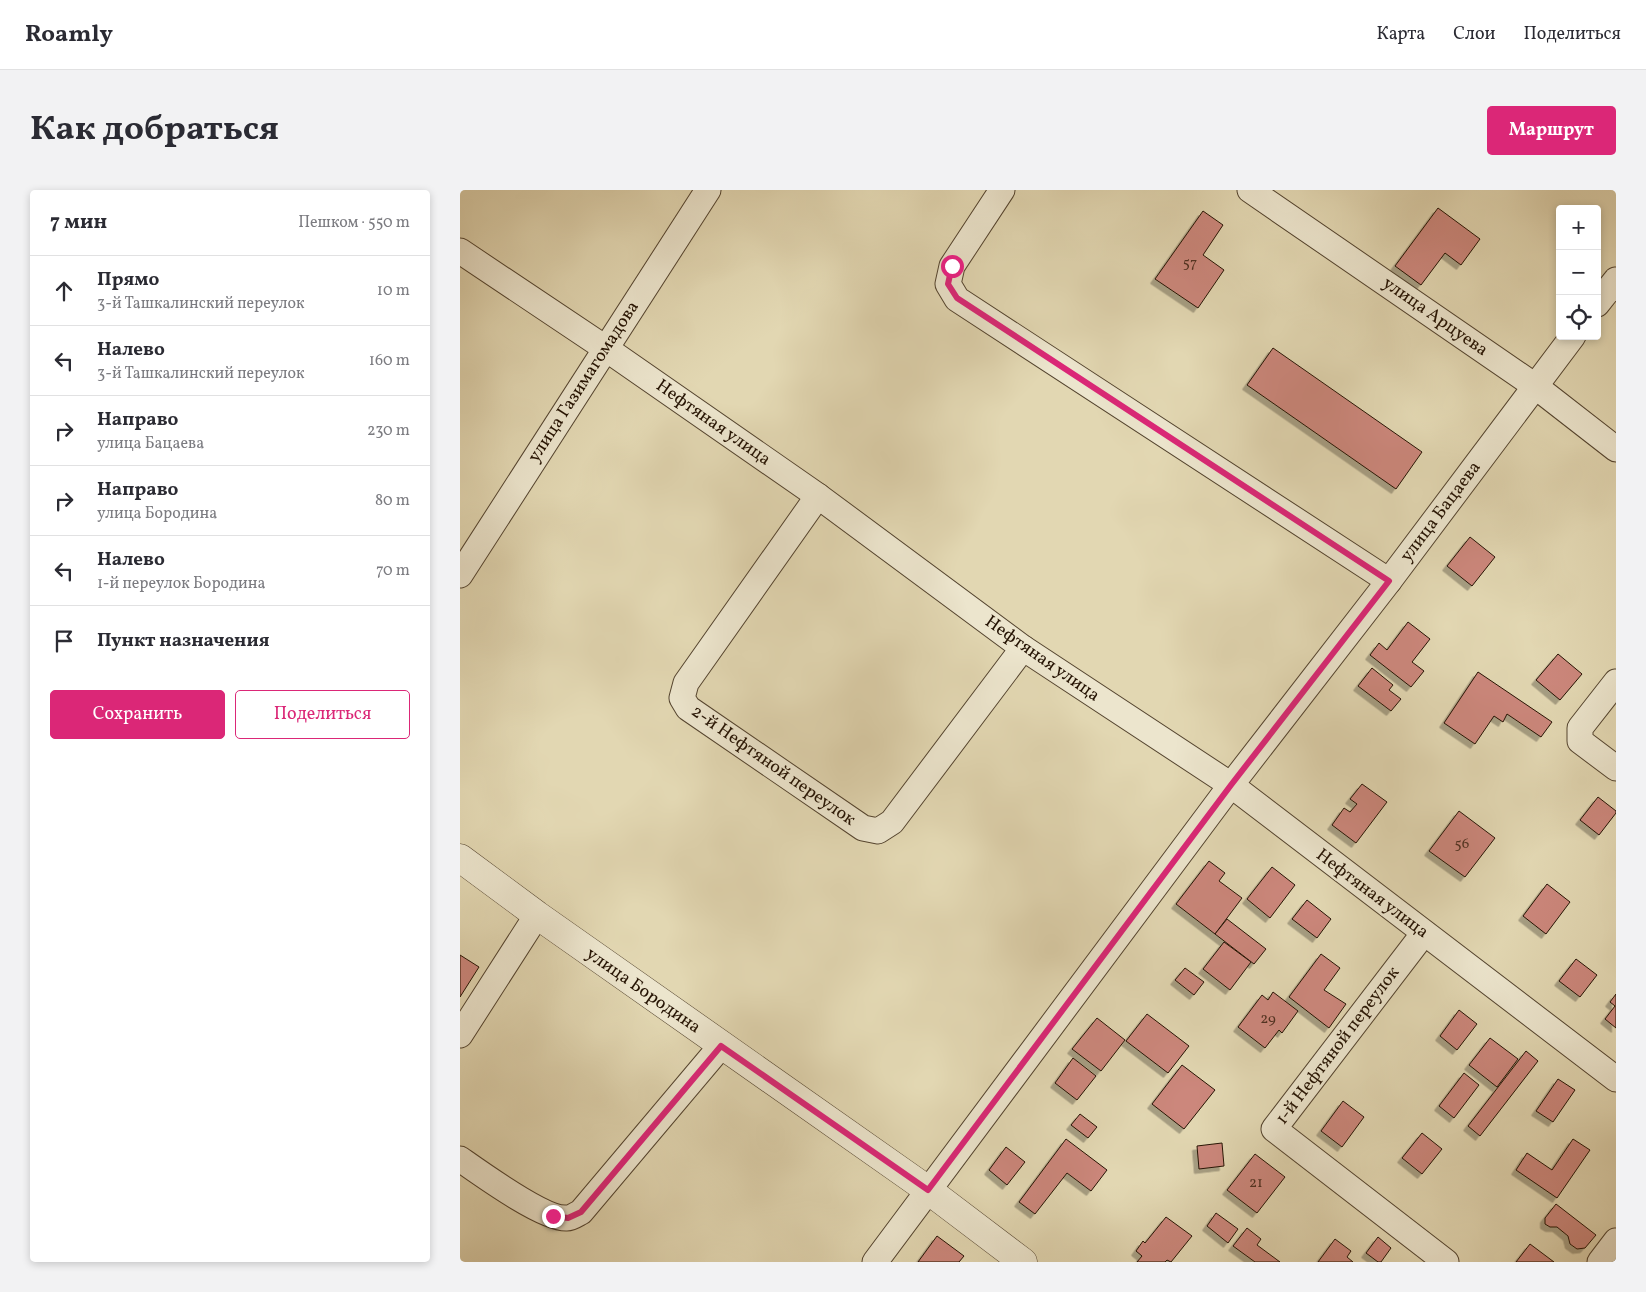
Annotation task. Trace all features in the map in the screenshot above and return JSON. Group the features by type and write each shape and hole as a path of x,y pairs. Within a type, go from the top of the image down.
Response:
{"street":[{"name":"улица Газимагомадова","path":"460,575 708,190"},
{"path":"1002,190 952,266 948,284 957,298 1389,581"},
{"name":"улица Арцуева","path":"1250,190 1536,386 1616,449"},
{"name":"Нефтяная улица","path":"460,251 606,348 818,496 1023,648 1231,785 1616,1079"},
{"path":"1601,299 1616,280"},
{"name":"улица Бацаева","path":"874,1262 1231,785 1389,581 1570,340"},
{"name":"2-й Нефтяной переулок","path":"818,496 686,682 682,698 688,708 863,828 878,831 892,822 1023,648"},
{"path":"1616,682 1580,728 1580,741 1616,768"},
{"name":"улица Бородина","path":"460,858 536,915 928,1190 1023,1262"},
{"path":"460,1035 536,915"},
{"name":"1-й Нефтяной переулок","path":"1424,933 1274,1129 1446,1262"},
{"path":"460,1159 499,1187 553,1216 568,1218 581,1212 721,1046"},
{"path":"1600,1262 1616,1241"}],"building":[{"path":"1438,208 1480,239 1461,265 1445,253 1421,285 1395,266"},
{"path":"1203,211 1223,225 1203,255 1224,270 1198,308 1155,279"},
{"path":"1273,348 1422,452 1396,489 1247,385"},
{"path":"1470,537 1495,557 1472,586 1447,566"},
{"path":"1408,622 1430,639 1412,662 1424,671 1411,687 1370,655 1379,643 1387,650"},
{"path":"1558,654 1582,674 1560,700 1536,680"},
{"path":"1372,668 1393,685 1389,690 1401,699 1391,711 1358,686"},
{"path":"1478,672 1552,722 1541,737 1507,714 1503,722 1494,716 1475,744 1444,723"},
{"path":"1362,784 1387,802 1356,843 1332,825 1344,808 1350,812 1357,804 1350,799"},
{"path":"1598,797 1616,811 1599,835 1580,820"},
{"path":"1459,811 1495,838 1465,877 1429,851"},
{"path":"1209,861 1225,873 1219,881 1242,898 1215,934 1176,904"},
{"path":"1272,867 1295,885 1270,918 1247,899"},
{"path":"1547,884 1570,902 1546,934 1523,916"},
{"path":"1307,900 1331,919 1317,938 1292,919"},
{"path":"1227,919 1266,949 1254,964 1215,934"},
{"path":"1224,942 1251,962 1230,990 1203,969"},
{"path":"1321,954 1340,968 1324,990 1346,1004 1329,1028 1289,997"},
{"path":"460,955 479,967 460,997"},
{"path":"1576,959 1597,975 1580,997 1559,981"},
{"path":"1185,968 1204,982 1194,995 1175,980"},
{"path":"1273,992 1298,1011 1282,1033 1279,1030 1265,1048 1238,1027 1262,995 1268,1000"},
{"path":"1616,994 1616,1028 1605,1019 1615,1006 1610,1002"},
{"path":"1459,1010 1477,1024 1457,1050 1440,1036"},
{"path":"1147,1014 1189,1046 1168,1073 1126,1041"},
{"path":"1097,1018 1125,1040 1101,1071 1072,1049"},
{"path":"1490,1038 1518,1059 1497,1087 1469,1065"},
{"path":"1526,1051 1538,1061 1480,1136 1468,1126"},
{"path":"1073,1058 1096,1076 1077,1100 1055,1083"},
{"path":"1182,1065 1215,1090 1184,1129 1152,1104"},
{"path":"1464,1073 1479,1085 1454,1118 1439,1106"},
{"path":"1558,1079 1575,1090 1553,1122 1536,1111"},
{"path":"1343,1101 1364,1117 1342,1147 1321,1131"},
{"path":"1080,1114 1097,1127 1088,1138 1071,1125"},
{"path":"1422,1133 1442,1149 1422,1174 1402,1158"},
{"path":"1066,1139 1107,1170 1091,1191 1067,1173 1035,1214 1019,1202"},
{"path":"1573,1139 1590,1150 1557,1198 1516,1170 1527,1153 1552,1170"},
{"path":"1222,1143 1224,1166 1199,1169 1197,1146"},
{"path":"1006,1147 1025,1162 1007,1185 989,1170"},
{"path":"1255,1154 1285,1177 1257,1213 1227,1190"},
{"path":"1556,1204 1596,1235 1585,1248 1577,1249 1570,1244 1568,1236 1557,1227 1550,1227 1545,1224 1545,1218"},
{"path":"1216,1213 1238,1229 1228,1243 1207,1226"},
{"path":"1166,1217 1192,1236 1171,1262 1167,1260 1165,1262 1137,1262 1142,1256 1136,1251"},
{"path":"1247,1228 1261,1239 1257,1245 1280,1262 1255,1262 1233,1246"},
{"path":"937,1236 964,1256 959,1262 918,1262"},
{"path":"1378,1237 1391,1248 1381,1262 1378,1262 1366,1253"},
{"path":"1335,1239 1351,1251 1347,1257 1353,1262 1318,1262"},
{"path":"1530,1244 1554,1262 1516,1262"}],"route":[{"path":"553,1216 568,1218 581,1212 721,1046 928,1190 1231,785 1389,581 957,298 948,284 952,266"}]}
